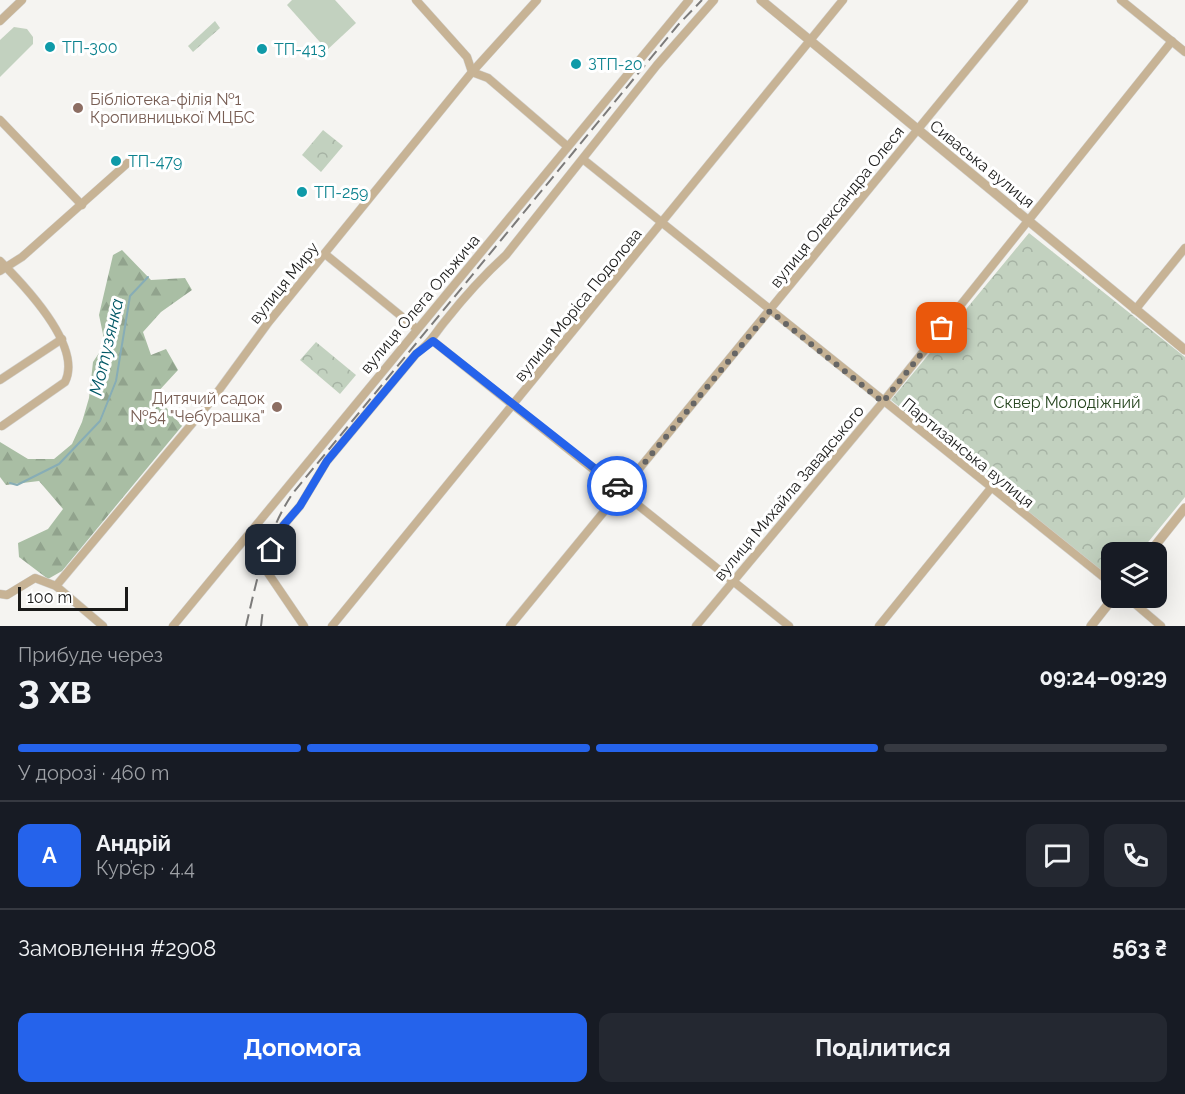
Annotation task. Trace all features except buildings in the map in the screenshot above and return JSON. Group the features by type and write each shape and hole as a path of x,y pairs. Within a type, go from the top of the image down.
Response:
{"street":[{"path":"0,21 22,0"},
{"path":"416,0 467,57 472,72 488,78 567,146"},
{"name":"вулиця Миру","path":"56,586 212,401 268,322 472,72 537,0"},
{"name":"вулиця Олега Ольжича","path":"173,626 689,0"},
{"name":"вулиця Олега Ольжича","path":"303,626 268,573 266,566 276,534 300,506 327,461 416,354 433,341 443,324 481,277 506,255 584,160 657,64 714,0"},
{"name":"Сиваська вулиця","path":"761,0 1185,350"},
{"name":"вулиця Моріса Подолова","path":"332,626 515,405 843,0"},
{"name":"вулиця Олександра Олеся","path":"510,626 1024,0"},
{"path":"1121,0 1185,52"},
{"name":"вулиця Михайла Завадського","path":"696,626 732,580 883,402 1172,41"},
{"path":"0,120 82,205"},
{"path":"2,426 65,382 70,364 60,333 2,266 22,257 131,160"},
{"name":"Партизанська вулиця","path":"584,160 661,225 1101,575"},
{"path":"1135,310 1185,248"},
{"path":"325,254 417,329"},
{"path":"0,380 62,339"},
{"path":"433,341 622,490 789,626"},
{"path":"879,626 991,488"},
{"path":"1158,542 1185,508"},
{"path":"0,594 8,595 35,578 56,586 103,626"},
{"path":"1091,626 1105,608"},
{"path":"1140,608 1161,626"}],"green space":[{"path":"292,0 335,0 356,23 327,50 287,5"},
{"path":"215,21 220,28 193,52 188,46"},
{"path":"14,27 27,29 33,37 33,44 0,77 0,40"},
{"path":"323,130 343,146 321,172 302,155"},
{"name":"Сквер Молодіжний","path":"1029,233 1185,357 1185,497 1148,542 1101,542 1101,571 891,400"},
{"path":"122,250 151,280 185,278 192,290 161,312 143,332 151,355 166,349 178,370 155,395 182,426 62,571 48,579 19,557 18,543 48,529 63,509 39,481 6,485 0,477 0,442 28,459 54,459 72,444 89,398 93,362 105,344 99,315 113,255"},
{"path":"316,342 356,375 340,394 300,360"}],"waterway":[{"name":"Мотузянка","path":"10,483 17,485 59,464 100,421 116,381 130,296 148,277"}],"railway":[{"path":"246,626 269,540 293,493 678,25 702,0"},
{"path":"261,626 263,609"}],"way so far":[{"path":"617,486 622,490 770,311 883,402 942,328"}],"place":[{"name":"ТП-300","path":"50,47"},
{"name":"ТП-413","path":"262,49"},
{"name":"ЗТП-20","path":"576,64"},
{"name":"Бібліотека-філія №1 Кропивницької МЦБС","path":"78,108"},
{"name":"ТП-479","path":"116,161"},
{"name":"ТП-259","path":"302,192"},
{"name":"Дитячий садок №54 \"Чебурашка\"","path":"277,407"}],"route":[{"path":"271,550 276,534 300,506 327,461 416,354 433,341 617,486"}]}
